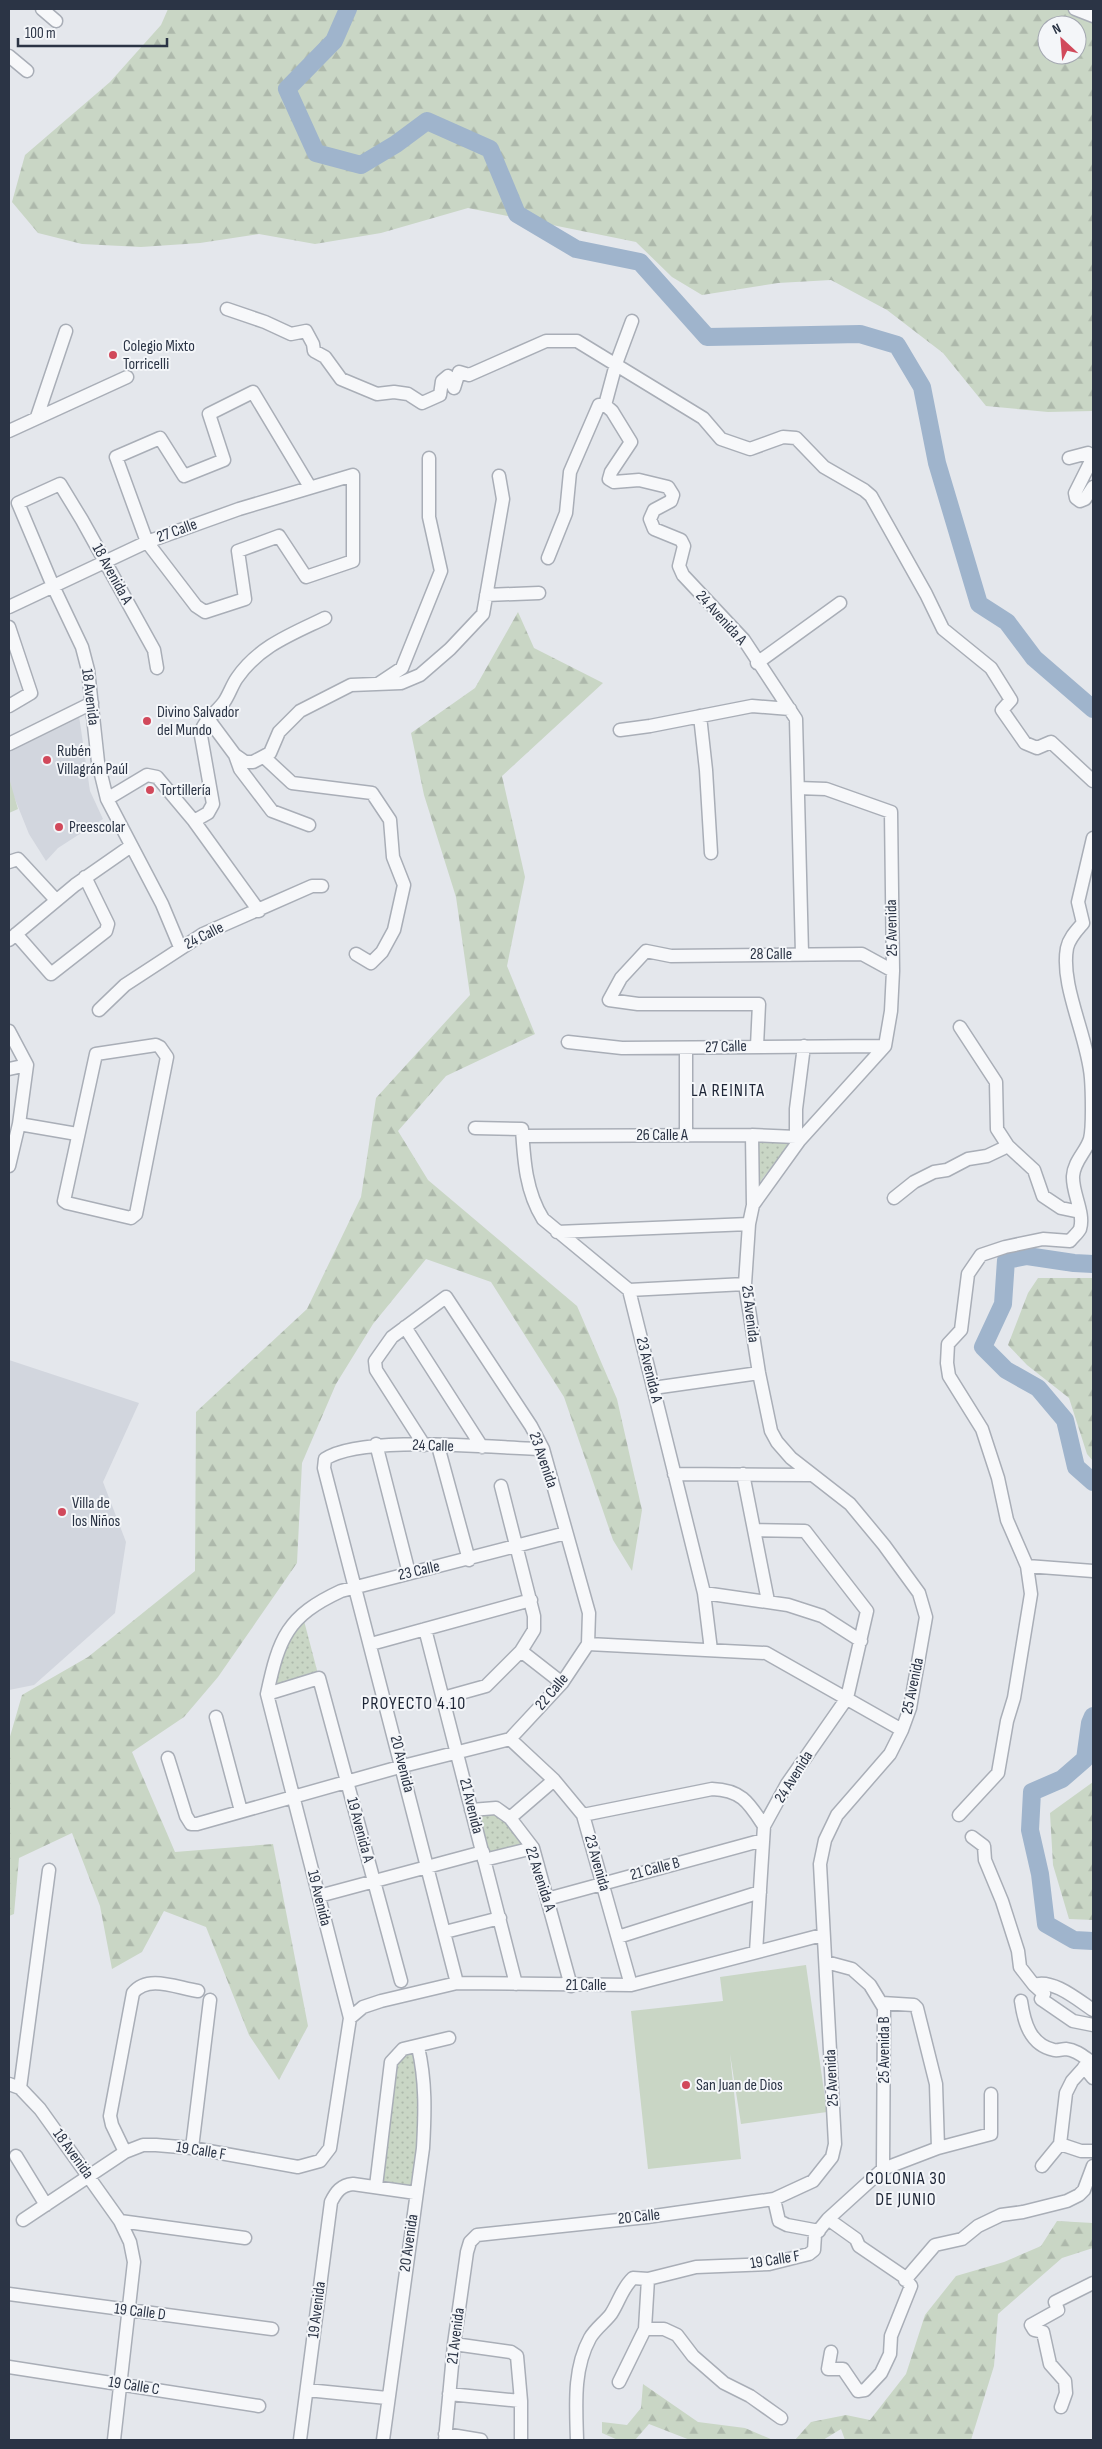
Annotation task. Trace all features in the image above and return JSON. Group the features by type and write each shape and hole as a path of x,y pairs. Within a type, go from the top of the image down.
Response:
{"street":[{"path":"42,9 56,21"},
{"path":"1075,9 1093,16"},
{"path":"9,56 27,71"},
{"path":"227,309 265,322 290,334 306,331 313,344 314,351 325,357 341,379 377,394 394,392 408,394 422,403 440,395 442,381 448,376 454,388 459,372 469,376 546,341 577,341 616,364 644,384 703,418 721,439 750,449 783,437 796,438 824,466 871,496 922,586 943,629 990,668 1011,700 1002,710 1025,743 1037,748 1051,742 1093,781"},
{"path":"548,558 566,513 570,472 599,405 605,405 616,364 632,320"},
{"path":"37,417 66,331"},
{"path":"9,431 127,377"},
{"path":"147,542 116,456 160,438 184,476 224,460 209,414 253,392 310,487"},
{"name":"24 Avenida A","path":"605,405 612,411 631,442 611,472 609,479 614,482 639,480 668,487 673,495 671,501 654,510 650,519 654,528 681,540 684,546 679,566 682,575 744,640 757,663 796,719 798,730 802,953"},
{"path":"1069,458 1088,453 1093,457 1075,493 1076,498 1080,501 1085,499 1093,487"},
{"path":"378,684 402,668 441,571 429,517 429,458"},
{"name":"27 Calle","path":"9,607 147,542 310,487 353,475 353,561 306,577 279,536 238,551 245,599 205,612 196,606 147,542"},
{"path":"235,755 249,762 264,757 270,753 279,732 300,711 350,685 401,683 420,675 450,649 482,614 503,499 499,476"},
{"name":"18 Avenida","path":"60,484 18,503 53,586 82,647 88,670 98,762 107,799 162,904 180,948"},
{"name":"18 Avenida A","path":"60,484 106,561 154,650 157,668"},
{"path":"486,595 539,593"},
{"path":"757,663 840,603"},
{"path":"194,822 208,813 214,804 201,733 202,727 225,701 236,679 251,660 270,644 325,618"},
{"path":"9,627 30,695 9,706"},
{"path":"9,744 92,703"},
{"path":"620,730 752,706 790,709"},
{"path":"700,716 706,770 711,853"},
{"path":"209,720 235,755 240,769 272,811 309,825"},
{"path":"264,757 292,783 372,793 390,820 394,857 404,885 394,930 382,952 371,963 356,954"},
{"path":"107,799 145,776 152,775 159,778 194,822 259,911"},
{"name":"25 Avenida","path":"753,1205 798,1139 885,1046 891,1011 893,971 891,812 826,790 798,788"},
{"path":"959,1815 998,1773 1007,1721 1016,1690 1031,1594 1027,1566 1007,1520 998,1478 982,1429 949,1376 947,1363 948,1344 961,1330 968,1274 981,1255 1005,1246 1043,1239 1070,1241 1080,1229 1080,1212 1074,1189 1073,1175 1078,1158 1090,1139 1091,1078 1085,1044 1067,975 1067,947 1074,933 1083,923 1078,902 1093,838"},
{"path":"85,877 108,924 106,931 50,974 12,937 85,877 131,846"},
{"path":"12,860 56,900"},
{"name":"24 Calle","path":"99,1010 125,984 203,934 259,911 312,886 322,886"},
{"name":"28 Calle","path":"757,1046 759,1004 638,1004 609,1000 621,978 646,951 671,956 802,953 862,954 893,971"},
{"path":"960,1027 996,1082 997,1129 1008,1146 1034,1170 1043,1196 1061,1208 1080,1212"},
{"path":"9,1031 27,1065 20,1124 9,1166"},
{"name":"27 Calle","path":"568,1042 622,1048 885,1046"},
{"path":"156,1045 160,1047 167,1057 136,1214 131,1218 67,1204 64,1201 78,1134 96,1054 156,1045"},
{"path":"798,1139 796,1109 804,1046"},
{"path":"686,1048 686,1136"},
{"path":"9,1069 27,1065"},
{"path":"20,1124 78,1134"},
{"name":"26 Calle A","path":"475,1128 522,1132 686,1136 752,1134 798,1139"},
{"path":"522,1132 527,1178 535,1206 543,1219 629,1290 745,1284"},
{"name":"25 Avenida","path":"752,1134 753,1205 749,1224 745,1284 758,1373 774,1436 791,1458 810,1475 850,1504 884,1545 923,1601 926,1617 910,1708 902,1730 890,1754 837,1815 826,1840 820,1871 822,1935 826,1962 835,2144 832,2157 823,2170 813,2181 799,2189"},
{"path":"894,1198 914,1182 934,1172 947,1170 968,1159 987,1156 1008,1146"},
{"path":"557,1232 749,1224"},
{"name":"23 Avenida A","path":"629,1290 704,1593 711,1650"},
{"name":"23 Avenida","path":"405,1327 446,1297 531,1426 543,1449 589,1613 588,1644"},
{"path":"424,1445 375,1364 392,1337 405,1327 482,1447"},
{"path":"653,1388 758,1373"},
{"path":"376,1444 409,1574"},
{"name":"24 Calle","path":"325,1459 332,1455 376,1444 543,1449"},
{"path":"438,1446 469,1560"},
{"name":"20 Avenida","path":"325,1459 324,1468 403,1766 457,1983"},
{"path":"674,1474 810,1475"},
{"path":"743,1474 768,1601"},
{"path":"443,1698 486,1686 521,1651 534,1630 531,1600 500,1486"},
{"name":"24 Avenida","path":"754,1530 805,1531 867,1611 847,1698 786,1784 764,1826 756,1952"},
{"name":"23 Calle","path":"285,1634 302,1613 315,1603 355,1586 469,1560 566,1534"},
{"path":"1027,1566 1093,1571"},
{"path":"704,1593 768,1601 822,1616 860,1640"},
{"path":"371,1644 531,1600"},
{"name":"21 Avenida","path":"425,1629 516,1984"},
{"name":"19 Avenida","path":"285,1634 274,1661 267,1694 350,2018 330,2148 320,2161"},
{"path":"588,1644 766,1653 902,1730"},
{"name":"22 Calle","path":"510,1739 562,1683 588,1644"},
{"path":"521,1651 562,1683"},
{"name":"19 Avenida A","path":"267,1694 319,1678 401,1981"},
{"path":"216,1717 240,1812"},
{"path":"168,1758 186,1816 191,1824 510,1739"},
{"name":"23 Avenida","path":"510,1739 554,1780 583,1815 631,1985"},
{"path":"510,1818 554,1780"},
{"path":"583,1815 712,1789 726,1790 747,1801 764,1826"},
{"name":"22 Avenida A","path":"471,1810 496,1808 510,1818 533,1848 571,1986"},
{"path":"972,1837 984,1846 985,1860 1002,1901 1018,1951 1020,1968 1044,1994 1041,1999 1073,2020 1093,2025"},
{"name":"21 Calle B","path":"547,1899 602,1882 762,1840"},
{"path":"319,1896 428,1866 533,1848"},
{"name":"18 Avenida","path":"49,1870 15,2086 40,2109 120,2221 130,2242 134,2262 114,2440"},
{"path":"618,1937 760,1892"},
{"path":"445,1932 500,1918"},
{"name":"21 Calle","path":"350,2018 363,2007 381,2001 457,1983 571,1986 631,1985 822,1935"},
{"name":"25 Avenida B","path":"826,1962 852,1969 870,1986 884,2008 883,2169"},
{"path":"125,2152 112,2125 110,2116 133,1993 139,1986 148,1982 198,1992"},
{"path":"1034,1985 1042,1982 1052,1985 1093,2010"},
{"path":"192,2148 210,2000"},
{"path":"1021,2001 1024,2022 1029,2033 1038,2042 1055,2051 1065,2049 1076,2051 1090,2061 1066,2093 1060,2144 1054,2155 1042,2166"},
{"path":"882,2003 914,2005 917,2008 936,2084 938,2148"},
{"path":"416,2193 376,2186 390,2070 396,2054 403,2049 449,2038"},
{"name":"20 Avenida","path":"382,2440 423,2148 426,2103 424,2070 418,2046"},
{"path":"1084,2067 1093,2078"},
{"name":"19 Calle F","path":"577,2440 575,2393 580,2361 591,2337 611,2314 625,2285 633,2278 648,2279 696,2267 769,2264 809,2254 814,2250 815,2235 828,2219 883,2169 938,2148 991,2134 991,2094"},
{"path":"1060,2144 1081,2152 1093,2151"},
{"name":"19 Calle F","path":"88,2176 125,2152 143,2145 192,2148 298,2167 320,2161"},
{"path":"16,2156 46,2204"},
{"path":"831,2352 828,2369 843,2369 858,2391 865,2390 881,2373 887,2361 891,2336 908,2283 935,2245 962,2239 978,2226 1001,2215 1023,2212 1067,2201 1079,2195 1084,2190 1093,2166"},
{"path":"23,2220 88,2176"},
{"name":"19 Avenida","path":"300,2440 331,2202 339,2189 346,2185 376,2186"},
{"name":"20 Calle","path":"477,2235 666,2214 774,2199 799,2189"},
{"path":"774,2199 779,2221 786,2225 819,2231"},
{"path":"828,2219 856,2239 859,2246 904,2276 908,2283"},
{"path":"120,2221 245,2238"},
{"name":"21 Avenida","path":"445,2437 454,2344 467,2252 470,2242 477,2235"},
{"path":"619,2382 644,2328 648,2279"},
{"path":"1061,2407 1066,2394 1065,2382 1050,2364 1043,2332 1034,2330 1031,2325 1058,2310 1055,2302 1093,2283"},
{"name":"19 Calle D","path":"9,2294 272,2329"},
{"path":"644,2328 664,2329 677,2336 693,2356 724,2383 750,2396 781,2418"},
{"path":"454,2344 511,2352 517,2356 521,2439"},
{"name":"19 Calle C","path":"9,2367 259,2406"},
{"path":"306,2390 387,2398"},
{"path":"449,2394 520,2401"},
{"path":"445,2437 481,2440"}],"shaded area":[{"name":"Rubén Villagrán Paúl","path":"78,709 90,791 103,819 58,848 46,861 29,834 11,789 9,778 9,741"},
{"name":"Villa de los Niños","path":"9,1360 139,1403 103,1482 126,1542 115,1613 34,1685 9,1690"}],"green space":[{"path":"168,9 1093,9 1093,411 1048,412 986,406 943,353 887,310 831,280 778,283 702,295 672,277 636,242 468,208 381,233 315,244 259,234 200,243 141,247 82,244 38,233 12,202 25,155 110,82 161,25"},
{"path":"518,612 534,648 603,683 502,776 525,877 507,966 535,1034 446,1076 398,1131 428,1180 577,1306 617,1399 642,1510 632,1571 613,1540 564,1397 491,1282 426,1259 373,1324 336,1384 302,1463 297,1563 218,1677 184,1717 132,1752 175,1852 273,1844 308,2026 279,2080 249,2035 206,1927 164,1911 142,1952 112,1969 100,1906 72,1833 19,1858 14,1914 9,1916 9,1740 22,1695 88,1657 195,1571 196,1412 307,1309 361,1197 376,1098 470,995 456,897 424,795 411,733 475,688"},
{"path":"9,778 18,809 9,813"},
{"path":"756,1142 791,1142 756,1187"},
{"path":"1038,1278 1093,1278 1093,1461 1087,1454 1069,1398 1027,1365 1008,1345 1028,1293"},
{"path":"302,1613 319,1678 267,1694 274,1661"},
{"path":"1093,1782 1093,1920 1069,1919 1053,1865 1050,1813"},
{"path":"496,1808 533,1848 484,1860 471,1810"},
{"path":"806,1965 827,2112 741,2124 730,2054 741,2159 648,2169 631,2011 723,2001 720,1977"},
{"path":"418,2047 424,2070 416,2193 376,2186 391,2062"},
{"path":"1057,2221 1093,2223 1093,2248 1062,2258 998,2314 994,2366 971,2440 845,2440 841,2429 823,2440 795,2440 811,2422 846,2415 870,2420 906,2374 925,2315 956,2276 1004,2262 1041,2246"},
{"path":"643,2384 698,2422 745,2428 773,2440 690,2440 649,2424 635,2440 618,2440 602,2433 602,2422 627,2425 641,2408"}],"waterway":[{"path":"348,9 334,41 287,89 316,153 361,165 396,144 427,121 490,149 517,214 576,249 640,262 707,337 860,334 897,345 922,387 937,463 979,604 1007,622 1034,658 1093,709"},
{"path":"1093,1264 1027,1256 1006,1260 1003,1304 983,1347 1006,1370 1038,1388 1065,1420 1076,1467 1093,1482"},
{"path":"1093,1716 1090,1723 1085,1759 1062,1779 1032,1792 1030,1830 1040,1874 1046,1924 1074,1940 1093,1941"}],"place":[{"name":"Colegio Mixto Torricelli","path":"113,355"},
{"name":"Divino Salvador del Mundo","path":"147,721"},
{"name":"Rubén Villagrán Paúl","path":"47,760"},
{"name":"Tortillería","path":"150,790"},
{"name":"Preescolar","path":"59,827"},
{"name":"Villa de los Niños","path":"62,1512"},
{"name":"San Juan de Dios","path":"686,2085"}],"district":[{"name":"LA REINITA","path":"728,1090"},
{"name":"PROYECTO 4.10","path":"414,1703"},
{"name":"COLONIA 30 DE JUNIO","path":"906,2188"}]}
